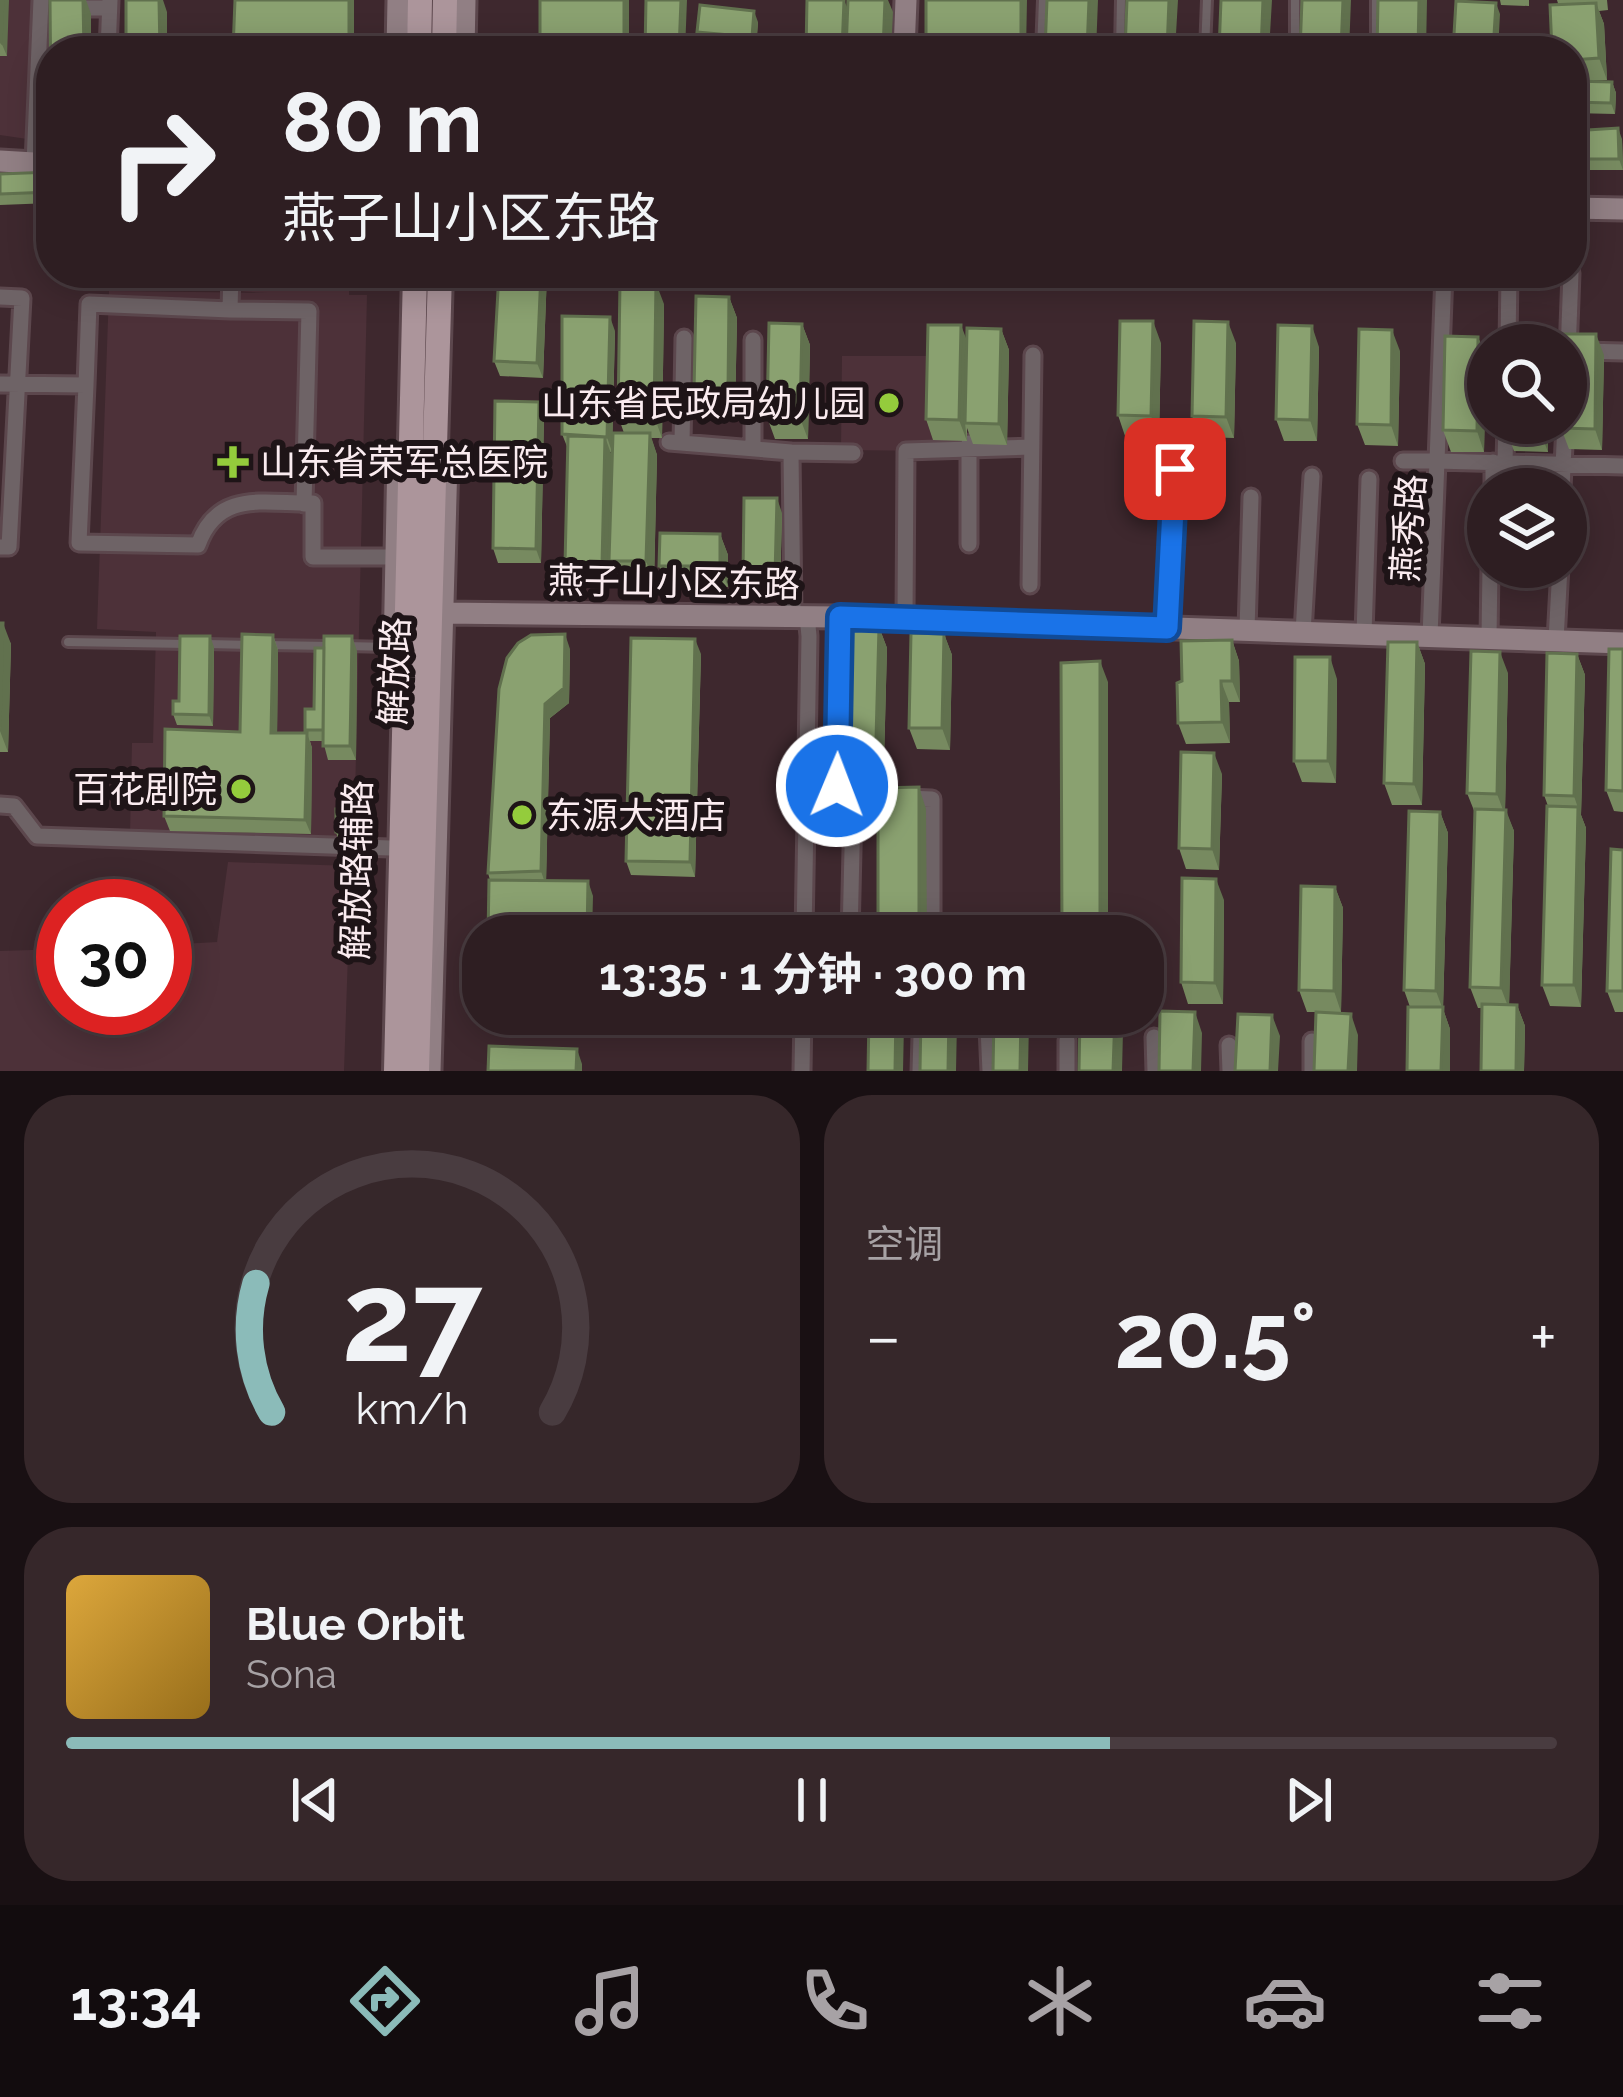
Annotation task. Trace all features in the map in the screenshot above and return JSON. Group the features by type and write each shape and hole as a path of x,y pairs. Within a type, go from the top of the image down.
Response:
{"main road":[{"path":"419,36 420,0"},
{"path":"444,36 445,0"},
{"name":"解放路","path":"416,288 423,448 417,1071"},
{"name":"解放路","path":"396,1071 423,448 439,288"}],"street":[{"path":"397,36 398,0"},
{"path":"464,0 464,36"},
{"path":"903,36 904,0"},
{"path":"41,36 41,4 110,4 109,36"},
{"path":"0,161 36,163"},
{"path":"1587,211 1623,212"},
{"path":"230,310 231,288"},
{"path":"1403,461 1438,461 1444,288"},
{"path":"1508,324 1509,288"},
{"path":"1568,324 1570,288"},
{"path":"0,297 22,298 9,384 9,547 0,547"},
{"path":"304,503 309,311 89,304 79,543 198,544 216,515 233,503 304,503 313,503 314,557 396,557"},
{"path":"684,338 676,442 853,453"},
{"path":"753,340 753,448"},
{"path":"1443,349 1465,350"},
{"path":"1587,351 1623,352"},
{"path":"1030,585 1033,355"},
{"path":"9,384 86,385"},
{"path":"969,544 970,428"},
{"path":"1497,468 1502,444"},
{"path":"1563,468 1564,444"},
{"path":"905,620 906,451 1031,447"},
{"path":"423,448 443,613 430,1071"},
{"name":"解放路辅路","path":"385,1071 396,557 423,448"},
{"path":"791,452 800,616 809,636 804,915"},
{"name":"燕秀路","path":"1430,636 1438,461 1623,466"},
{"path":"1167,628 1175,469"},
{"path":"1303,633 1312,476"},
{"path":"1364,634 1369,479"},
{"path":"1247,631 1251,497"},
{"path":"1489,638 1490,588"},
{"path":"1556,640 1559,588"},
{"name":"燕子山小区东路","path":"443,613 840,617 1623,643"},
{"path":"806,784 837,786 840,617"},
{"path":"850,915 856,796 932,799 932,915"},
{"path":"0,805 14,806 37,836 390,848"},
{"path":"802,1071 803,1035"},
{"path":"988,1035 990,1071"},
{"path":"920,1071 921,1036"},
{"path":"1154,1037 1154,1071"},
{"path":"1066,1071 1067,1040"},
{"path":"1312,1041 1312,1071"},
{"path":"1229,1045 1230,1071"}],"lane":[{"path":"1042,36 1043,0"},
{"path":"1120,36 1121,0"},
{"path":"1206,36 1207,0"},
{"path":"1295,0 1295,36"},
{"path":"1376,0 1376,36"},
{"path":"68,642 394,646"}],"shaded area":[{"path":"0,0 38,0 34,140 0,135"},
{"name":"山东省荣军总医院","path":"349,288 349,295 367,295 354,839 130,835 132,743 153,743 156,632 97,629 109,291 268,293 217,290"},
{"name":"山东省民政局幼儿园","path":"842,356 937,356 936,451 841,450"},
{"path":"228,862 351,866 344,1071 0,1071 0,951 36,950 36,1035 192,1035 192,943 217,942"}],"building":[{"path":"50,0 83,0 84,36 50,36"},
{"path":"126,0 159,0 160,36 126,36"},
{"path":"235,0 349,0 349,36 234,36"},
{"path":"540,0 624,0 624,36 540,36"},
{"path":"646,0 681,0 680,36 645,36"},
{"path":"807,0 844,0 843,36 806,36"},
{"path":"848,0 885,0 884,36 847,36"},
{"path":"926,0 1021,0 1021,36 926,36"},
{"path":"1047,0 1089,0 1088,36 1046,36"},
{"path":"1127,0 1169,0 1168,36 1126,36"},
{"path":"1221,0 1263,0 1262,36 1220,36"},
{"path":"1302,0 1343,0 1342,36 1301,36"},
{"path":"1378,0 1419,0 1418,36 1377,36"},
{"path":"1456,1 1496,3 1494,36 1454,36"},
{"path":"1596,3 1599,58 1587,59 1587,36 1551,36 1550,5"},
{"path":"700,5 754,11 752,36 697,32"},
{"path":"1587,81 1612,82 1611,103 1587,102"},
{"path":"1618,128 1619,159 1587,159 1587,130"},
{"path":"36,173 36,193 0,194 0,174"},
{"path":"498,288 540,288 537,363 494,361"},
{"path":"620,288 656,288 654,416 618,416"},
{"path":"696,296 729,297 728,391 694,391"},
{"path":"562,316 610,317 607,437 562,434"},
{"path":"1120,321 1153,321 1151,416 1118,415"},
{"path":"1194,321 1228,322 1226,417 1192,416"},
{"path":"769,323 802,324 800,418 767,417"},
{"path":"928,325 961,325 959,420 926,419"},
{"path":"1278,325 1312,326 1310,420 1276,419"},
{"path":"967,328 1001,329 999,424 965,423"},
{"path":"1359,329 1392,330 1391,425 1357,424"},
{"path":"1587,334 1596,334 1595,429 1587,429"},
{"path":"1445,336 1467,337 1467,431 1443,430"},
{"path":"495,401 539,402 536,549 493,548"},
{"path":"613,433 650,433 646,561 609,561"},
{"path":"568,436 605,437 602,565 565,564"},
{"path":"744,498 777,498 775,576 743,575"},
{"path":"660,533 720,534 720,566 659,566"},
{"path":"0,623 3,623 0,727"},
{"path":"846,626 879,627 876,740 843,739"},
{"path":"911,633 944,634 942,728 909,728"},
{"name":"百花剧院","path":"242,634 273,635 271,733 307,733 305,820 164,816 165,729 240,732"},
{"name":"东源大酒店","path":"565,634 564,688 545,704 541,871 488,873 499,689 507,658 531,635"},
{"path":"180,636 210,636 209,715 173,714 173,701 179,701"},
{"path":"324,636 352,636 350,746 323,746"},
{"path":"631,638 695,639 690,862 626,861"},
{"path":"1232,640 1232,681 1221,681 1222,722 1178,723 1181,641"},
{"path":"1388,642 1417,642 1414,784 1384,783"},
{"path":"315,648 324,648 323,730 305,730 305,709 314,709"},
{"path":"1609,649 1623,649 1623,791 1606,790"},
{"path":"1471,651 1500,652 1497,794 1467,793"},
{"path":"1547,653 1577,654 1574,796 1544,795"},
{"path":"1295,657 1330,657 1328,761 1294,761"},
{"path":"1100,661 1100,915 1062,915 1061,663"},
{"path":"1181,752 1214,753 1212,849 1179,848"},
{"path":"919,787 919,915 878,915 878,788"},
{"path":"1547,806 1578,807 1574,985 1542,985"},
{"path":"352,808 352,832 336,832 336,809"},
{"path":"1475,809 1506,810 1501,988 1470,987"},
{"path":"1409,811 1440,812 1436,991 1404,990"},
{"path":"1611,849 1623,850 1623,991 1607,991"},
{"path":"1182,878 1216,879 1215,983 1181,982"},
{"path":"489,880 588,881 587,915 488,915"},
{"path":"1301,886 1335,887 1334,991 1299,990"},
{"path":"1482,1004 1517,1005 1516,1071 1481,1071"},
{"path":"1408,1007 1443,1007 1441,1071 1407,1071"},
{"path":"1164,1011 1195,1012 1193,1071 1159,1071"},
{"path":"1316,1012 1351,1014 1348,1071 1314,1071"},
{"path":"1238,1014 1272,1015 1270,1071 1235,1071"},
{"path":"869,1035 896,1035 895,1071 868,1071"},
{"path":"921,1035 949,1035 948,1071 920,1071"},
{"path":"994,1035 1021,1035 1020,1071 993,1071"},
{"path":"1080,1035 1114,1035 1113,1071 1079,1071"},
{"path":"489,1046 577,1049 576,1071 488,1071"}],"place":[{"name":"山东省民政局幼儿园","path":"889,403"},
{"name":"山东省荣军总医院","path":"233,462"},
{"name":"百花剧院","path":"241,789"},
{"name":"东源大酒店","path":"522,815"}],"route":[{"path":"837,786 840,617 1167,628 1175,469"}]}
